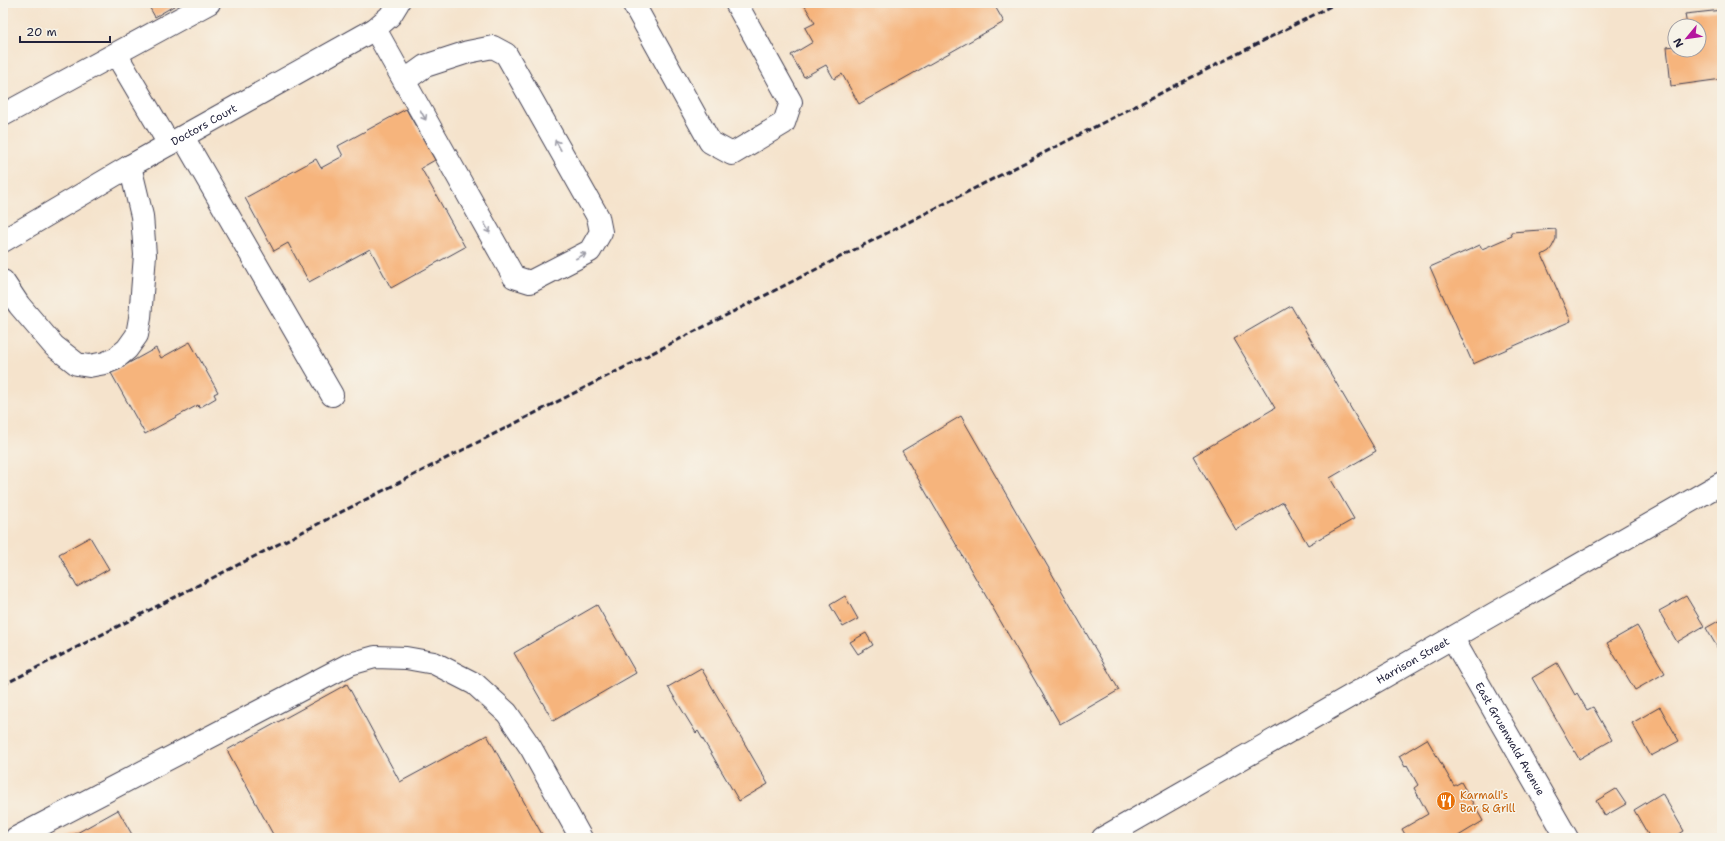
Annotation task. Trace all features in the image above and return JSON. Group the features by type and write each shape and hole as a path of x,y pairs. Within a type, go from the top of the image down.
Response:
{"street":[{"path":"3,115 209,3"},
{"name":"Doctors Court","path":"3,241 130,166 375,29 390,16 398,3"},
{"path":"633,3 710,142 732,154 784,123 791,102 736,3"},
{"path":"375,29 404,81 514,277 530,282 590,251 602,232 598,217 506,54 493,47 468,52 425,66 404,81"},
{"path":"116,54 176,140 332,395"},
{"path":"3,281 19,305 54,346 77,364 89,366 106,363 115,359 127,349 137,335 140,318 145,255 142,216 130,166"},
{"name":"Harrison Street","path":"1103,838 1453,639 1722,483"},
{"name":"East Gruenwald Avenue","path":"1453,639 1567,838"},
{"path":"16,838 343,668 375,657 406,658 434,663 475,684 507,713 531,748 581,838"}],"building":[{"path":"147,3 179,3 155,17"},
{"path":"803,3 993,3 1004,22 859,104 842,74 834,79 826,65 804,77 791,55 813,42 805,28 815,23"},
{"path":"1722,10 1722,79 1671,86 1668,58 1707,58 1707,18 1686,18 1685,14"},
{"path":"406,109 435,160 421,168 465,247 391,288 370,249 309,282 288,243 274,251 245,198 316,159 321,168 343,156 338,146"},
{"path":"1556,229 1556,239 1552,247 1549,251 1542,255 1571,321 1473,364 1430,267 1480,245 1482,249 1512,236 1511,232"},
{"path":"1291,306 1376,451 1330,478 1354,519 1308,545 1283,502 1236,530 1193,456 1275,408 1234,339"},
{"path":"190,342 218,392 214,394 216,398 199,408 198,405 145,434 111,373 156,348 161,358"},
{"path":"961,416 1119,690 1060,724 902,451"},
{"path":"90,537 109,569 77,587 59,554"},
{"path":"845,596 858,619 843,627 830,605"},
{"path":"1686,596 1704,626 1677,642 1659,611"},
{"path":"597,605 636,673 553,721 514,653"},
{"path":"1722,619 1722,653 1721,654 1706,628"},
{"path":"1637,626 1665,673 1635,690 1607,643"},
{"path":"866,633 873,645 858,654 850,642"},
{"path":"1557,663 1575,695 1577,693 1587,710 1593,707 1612,740 1579,759 1532,678"},
{"path":"701,668 768,784 739,801 698,731 696,733 668,687"},
{"path":"347,684 400,782 487,735 544,838 275,838 227,750"},
{"path":"1660,707 1679,741 1651,756 1632,723"},
{"name":"Karmali's Bar & Grill","path":"1427,739 1454,786 1461,782 1483,821 1455,838 1407,838 1402,829 1428,814 1414,788 1418,785 1407,765 1405,767 1399,756"},
{"path":"1616,789 1626,804 1605,816 1596,801"},
{"path":"1662,793 1684,831 1673,838 1650,838 1634,810"},
{"path":"118,810 134,838 68,838"}],"railway":[{"path":"3,685 1337,3"}],"place":[{"name":"Karmali's Bar & Grill","path":"1446,801"}]}
